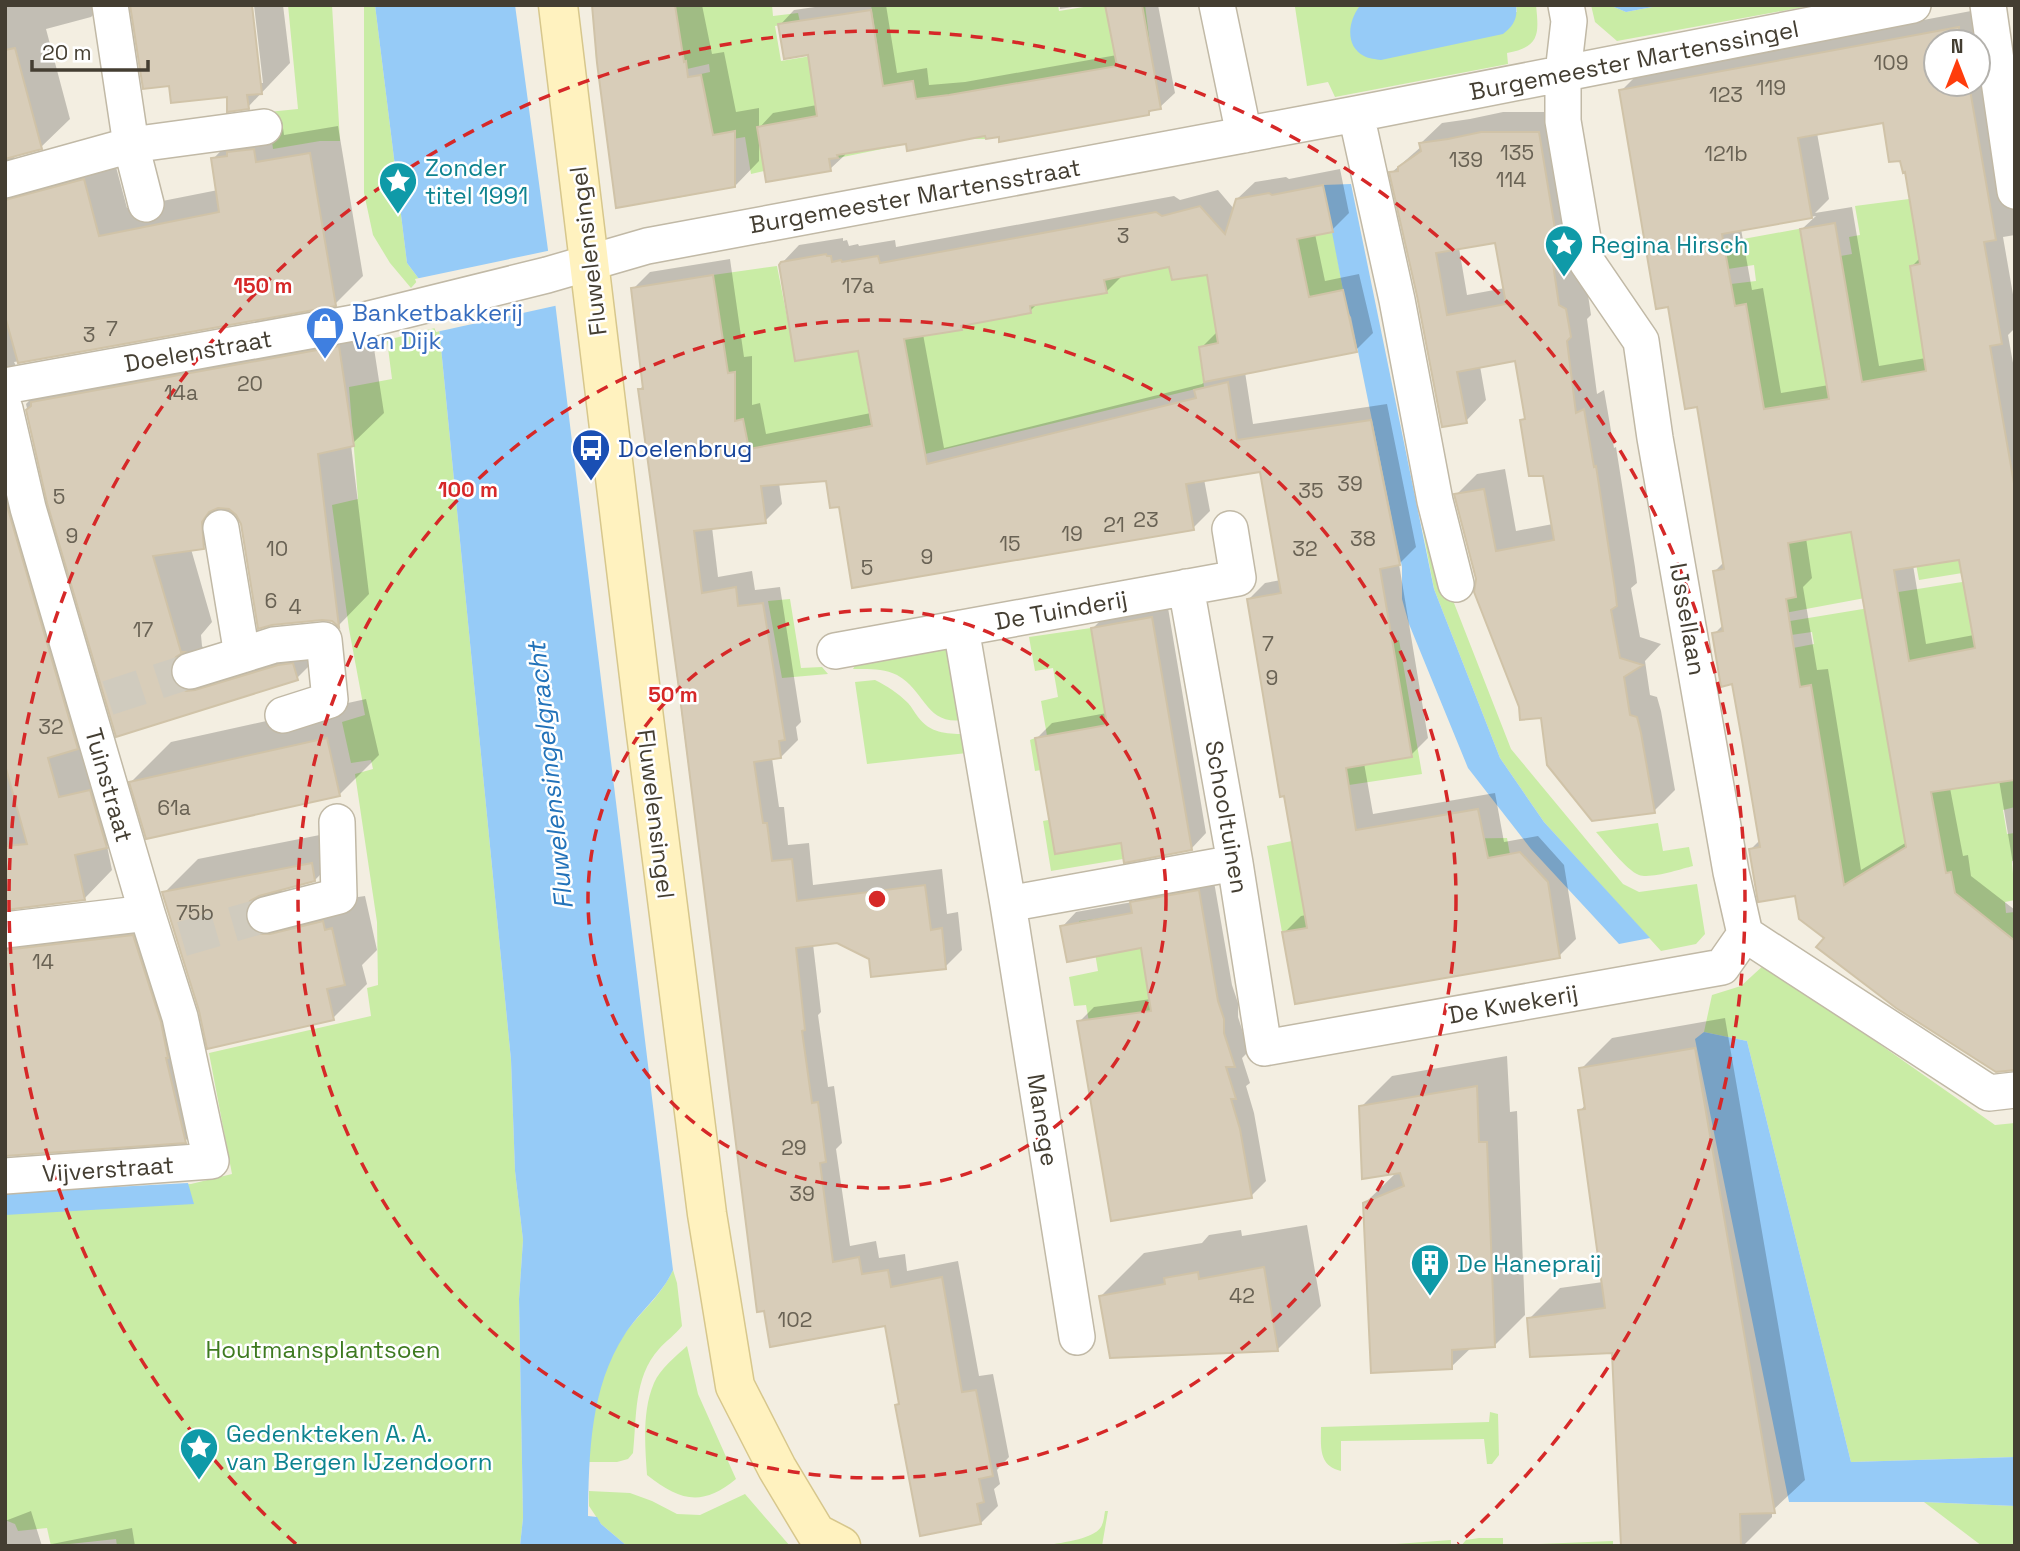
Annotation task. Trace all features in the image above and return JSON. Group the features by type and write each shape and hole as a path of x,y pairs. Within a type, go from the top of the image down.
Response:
{"main road":[{"name":"Fluwelensingel","path":"558,5 573,267 707,1214 734,1386 777,1468 816,1533 841,1546"}],"street":[{"path":"110,5 131,145 146,204"},
{"path":"1217,5 1244,135"},
{"name":"IJssellaan","path":"1566,5 1569,21 1563,73 1563,121 1587,262 1641,341 1655,438 1731,872 1745,934"},
{"name":"Burgemeester Martenssingel","path":"1244,135 1913,5"},
{"path":"1989,5 2015,191"},
{"path":"1356,114 1397,300 1435,501 1456,584"},
{"path":"5,180 131,145 264,127"},
{"name":"Burgemeester Martensstraat","path":"573,267 647,246 1244,135"},
{"name":"Doelenstraat","path":"5,386 353,323 573,267"},
{"name":"Tuinstraat","path":"5,409 28,508 96,702 147,913 170,942 180,1017 211,1161"},
{"path":"221,528 242,655"},
{"name":"De Tuinderij","path":"835,651 1238,578 1230,529"},
{"name":"Schooltuinen","path":"1186,587 1236,863 1265,1048"},
{"name":"Manege","path":"961,628 1009,904 1077,1337"},
{"path":"190,671 274,645 324,640 330,700 283,715"},
{"path":"265,915 339,895 337,822"},
{"path":"1009,904 1236,863"},
{"path":"5,930 147,913"},
{"path":"1745,934 1989,1093 2015,1090"},
{"name":"De Kwekerij","path":"1265,1048 1722,967 1745,934"},
{"name":"Vijverstraat","path":"5,1176 211,1161"}],"green space":[{"path":"288,5 332,5 340,141 320,141 273,149 268,112 298,109"},
{"path":"364,5 375,5 407,263 419,279 411,288 390,263 373,235 364,193"},
{"path":"675,5 772,5 773,16 798,13 800,22 775,26 781,61 835,52 843,55 878,49 871,5 1058,5 1059,11 1096,5 1145,5 1150,45 1115,52 1117,66 978,90 986,139 931,139 838,158 830,115 814,97 817,116 768,170 751,174 745,137 714,142 722,189 672,199 669,175 707,105 701,74 710,72 709,64 687,69 686,61 662,66 658,47 596,59 595,47 679,36"},
{"path":"1307,5 1517,12 1516,5 1536,5 1537,31 1535,38 1526,47 1507,53 1508,64 1335,97 1328,82 1307,86 1295,7"},
{"path":"1591,5 1609,5 1626,12 1663,5 1815,5 1617,41 1595,22"},
{"path":"1940,195 1981,570 1919,580 1914,553 1891,557 1843,273 1829,258 1852,254 1849,237 1860,235 1855,206"},
{"path":"1809,227 1812,229 1865,598 1769,616 1767,603 1795,597 1792,573 1762,577 1789,405 1746,412 1716,311 1731,284 1756,281 1754,265 1728,269 1694,248"},
{"path":"1333,232 1343,290 1283,302 1222,343 1199,348 1204,387 925,454 903,334 957,305 1029,301 1081,283 1084,297 1106,293 1104,279 1169,267 1172,280 1188,278 1228,253"},
{"path":"777,266 787,317 856,304 855,334 871,425 748,450 700,427 744,421 731,421 735,372 728,373 713,275"},
{"name":"Houtmansplantsoen","path":"439,327 511,1060 515,1171 523,1240 519,1299 523,1518 520,1546 117,1546 116,1539 51,1546 47,1528 18,1531 15,1524 5,1520 5,1193 191,1184 232,1174 209,1053 371,1016 367,988 378,985 377,922 355,774 373,769 371,760 351,763 342,722 365,715 349,629 332,505 358,499 349,387 392,379 387,340"},
{"path":"1420,516 1427,523 1429,539 1511,749 1623,884 1639,892 1697,884 1705,934 1696,944 1661,951 1544,822 1500,758 1434,589"},
{"path":"1994,577 1994,645 1964,651 2015,778 2015,807 2003,810 2007,834 2015,833 2015,860 2012,861 2015,900 2005,902 2006,913 2015,912 2015,940 2005,932 1998,941 1955,894 1951,872 1934,875 1941,850 1910,673 1892,593"},
{"path":"790,599 801,668 822,667 828,674 782,678 768,601"},
{"path":"1875,607 1887,669 1875,671 1881,705 1892,703 1885,725 1891,759 1902,757 1894,779 1907,851 1835,902 1804,825 1833,820 1829,794 1800,800 1824,766 1820,741 1782,692 1793,648 1814,644 1812,632 1791,635 1759,626"},
{"path":"1091,628 1107,725 1100,727 1123,859 1051,871 1043,821 1080,814 1053,768 1035,771 1030,740 1035,738 1050,753 1041,701 1058,697 1053,668 1035,671 1029,637"},
{"path":"1399,640 1422,774 1349,785 1337,718 1362,647","holes":["1406,723 1412,757 1400,759"]},
{"path":"943,646 951,651 963,720 950,720 933,712 914,689 897,675 881,670 853,669 859,658"},
{"path":"875,680 904,699 928,726 945,733 964,734 967,753 867,764 855,682"},
{"path":"1658,823 1663,851 1689,847 1693,866 1658,875 1639,875 1622,862 1596,832"},
{"path":"1507,838 1518,899 1489,896 1282,932 1267,846 1292,841"},
{"path":"1118,916 1124,951 1141,948 1146,981 1158,1010 1145,1012 1107,1128 1096,1130 1092,1107 1103,1105 1080,1042 1092,1039 1086,1005 1074,1006 1069,977 1098,971 1095,953 1086,954 1079,921"},
{"path":"1765,964 1995,1125 2015,1123 2015,1457 1851,1462 1747,1041 1704,1032 1712,995 1741,986"},
{"path":"673,1270 682,1326 651,1360 640,1385 633,1453 628,1459 617,1462 589,1462 594,1410 611,1358 628,1329 659,1294"},
{"path":"687,1346 698,1394 736,1479 724,1488 702,1497 670,1491 647,1475 645,1429 650,1394 660,1373"},
{"path":"1490,1412 1498,1414 1499,1455 1492,1464 1487,1464 1484,1439 1341,1441 1341,1471 1328,1465 1322,1454 1321,1427 1489,1422"},
{"path":"589,1491 630,1493 677,1514 700,1515 745,1494 790,1546 627,1546 601,1524 589,1506"},
{"path":"1924,1502 2015,1506 2015,1546 1982,1546"},
{"path":"1105,1511 1108,1511 1102,1546 1043,1546 1091,1535 1101,1527"},
{"path":"1503,1538 1503,1546 1461,1546 1466,1540"},
{"path":"1451,1540 1451,1546 1382,1546 1382,1545"},
{"path":"1613,1541 1613,1546 1539,1546 1539,1544"}],"water":[{"name":"Fluwelensingelgracht","path":"375,5 515,5 555,302 673,1270 663,1287 625,1334 613,1355 598,1399 594,1422 588,1516 597,1517 601,1524 627,1546 520,1546 523,1518 519,1299 523,1240 515,1171 511,1060 439,327 419,279 407,263"},
{"path":"1516,5 1516,14 1512,25 1503,34 1381,60 1358,52 1351,40 1355,13 1359,7"},
{"path":"1609,5 1663,5 1626,12"},
{"path":"1351,184 1434,589 1500,758 1544,822 1650,938 1619,944 1531,849 1468,768 1409,624 1402,599 1402,567 1323,185"},
{"path":"1704,1032 1747,1041 1851,1462 2015,1457 2015,1506 1924,1502 1789,1502 1695,1039"},
{"path":"188,1183 194,1204 5,1215 5,1193"}],"pier":[{"path":"552,250 559,305 436,332 415,279"}],"building":[{"path":"130,5 252,5 262,94 247,95 249,109 227,112 227,97 171,103 169,86 143,89"},
{"path":"592,5 675,5 688,77 701,75 713,135 735,131 735,187 616,208"},
{"path":"1105,5 1142,5 1161,109 1149,111 1149,115 999,142 999,137 986,139 985,136 907,151 906,144 837,155 838,158 829,159 831,171 766,182 757,127 817,116 808,55 784,59 778,24 871,10 883,86 913,81 916,99 1117,66"},
{"path":"1922,34 1922,98 1971,98 1996,240 1984,242 2002,344 1990,346 2015,489 2015,780 1931,792 1946,873 1951,872 1955,893 2015,941 2015,1070 1996,1072 1896,1008 1816,947 1824,938 1799,919 1795,896 1758,902 1749,849 1760,847 1742,740 1732,684 1721,687 1712,633 1723,631 1713,571 1724,569 1697,407 1685,409 1668,307 1656,309 1619,90","holes":["1883,123 1889,162 1900,161 1903,173 1905,172 1920,264 1910,266 1926,371 1862,382 1835,223 1800,229 1829,399 1764,409 1746,304 1735,306 1722,234 1812,218 1798,138","1851,532 1906,847 1844,885 1811,685 1800,687 1786,599 1796,597 1788,543","1959,560 1975,648 1909,661 1894,570"]},
{"path":"15,48 42,149 5,159 5,50"},
{"path":"1481,132 1539,132 1560,250 1552,257 1559,305 1566,309 1571,337 1567,341 1576,413 1584,409 1594,467 1596,466 1615,589 1617,606 1611,610 1620,658 1643,665 1624,677 1630,715 1637,717 1641,733 1655,813 1592,821 1547,765 1541,718 1520,720 1519,707 1474,592 1476,579 1454,494 1484,489 1496,551 1554,540 1543,476 1529,476 1520,420 1525,419 1515,361 1457,372 1467,423 1442,427 1417,296 1389,172 1398,171 1398,167 1421,151 1419,143","holes":["1495,243 1506,304 1447,315 1436,253"]},
{"path":"254,149 256,162 310,153 336,306 18,363 5,316 5,200 84,179 99,236 219,212 211,158 227,156 227,152"},
{"path":"1323,185 1333,232 1297,239 1309,297 1343,290 1357,352 1204,382 1199,347 1218,343 1207,275 1172,280 1169,267 1104,280 1107,293 1030,306 1031,313 961,326 962,330 904,339 927,464 1196,398 1194,390 1228,382 1237,440 1371,420 1400,565 1380,569 1412,757 1346,768 1356,830 1478,809 1488,858 1520,852 1548,882 1560,958 1295,1004 1282,932 1307,928 1284,796 1280,797 1247,599 1281,593 1260,472 1186,484 1194,530 852,588 839,507 830,508 826,481 761,486 766,523 694,531 702,593 736,587 738,606 763,603 785,740 779,741 781,758 754,762 772,861 792,859 797,901 925,885 931,930 942,928 946,969 871,977 869,959 837,943 796,948 805,1030 802,1031 812,1103 818,1102 826,1162 820,1163 833,1262 859,1257 862,1274 888,1270 891,1287 942,1277 962,1392 976,1390 993,1476 979,1479 984,1502 977,1504 981,1524 920,1536 895,1405 899,1404 885,1326 770,1347 764,1311 757,1312 679,689 638,389 643,389 631,288 713,275 728,373 735,372 735,421 743,419 749,449 872,426 858,351 795,361 779,265 781,262 826,254 831,256 832,262 878,256 880,263 1156,212 1162,216 1200,206 1225,234 1236,199"},
{"path":"339,346 354,446 318,454 339,627 332,621 322,620 258,629 241,524 229,509 218,508 209,512 202,522 204,549 153,556 181,652 184,652 176,657 171,666 171,678 177,686 186,691 195,690 293,663 298,680 116,737 47,503 26,410 31,406 31,402"},
{"path":"5,499 78,749 48,758 59,797 90,790 107,848 75,855 85,900 5,910 5,846 27,844 5,765"},
{"path":"1152,617 1192,850 1124,863 1121,843 1055,854 1035,738 1107,725 1091,628"},
{"path":"327,738 340,796 146,839 129,782"},
{"path":"312,863 315,881 259,896 250,901 245,919 250,929 260,934 323,921 325,930 332,928 345,985 327,989 334,1020 207,1049 199,1011 162,892"},
{"path":"1199,890 1218,1001 1224,1019 1224,1033 1235,1067 1226,1067 1236,1099 1231,1099 1240,1129 1252,1198 1111,1221 1077,1021 1151,1011 1141,948 1067,962 1060,926 1132,913 1130,902"},
{"path":"133,935 161,1022 166,1058 186,1143 5,1156 5,950"},
{"name":"De Hanepraij","path":"1695,1048 1775,1513 1740,1514 1741,1546 1621,1546 1612,1353 1530,1357 1527,1318 1605,1308 1578,1110 1585,1109 1579,1068"},
{"path":"1477,1086 1479,1142 1487,1142 1495,1347 1452,1350 1452,1369 1371,1373 1363,1203 1404,1186 1400,1173 1362,1179 1359,1106"},
{"path":"1264,1267 1278,1351 1110,1358 1099,1296 1165,1284 1164,1278 1198,1272 1199,1279"}],"tunnel":[{"path":"108,698 190,671"},
{"path":"182,939 265,915"}],"place":[{"name":"Zonder titel 1991","path":"398,215"},
{"name":"Regina Hirsch","path":"1564,278"},
{"name":"Banketbakkerij Van Dijk","path":"325,360"},
{"name":"Doelenbrug","path":"591,482"},
{"name":"De Hanepraij","path":"1430,1297"},
{"name":"Gedenkteken A. A. van Bergen IJzendoorn","path":"199,1481"}]}
